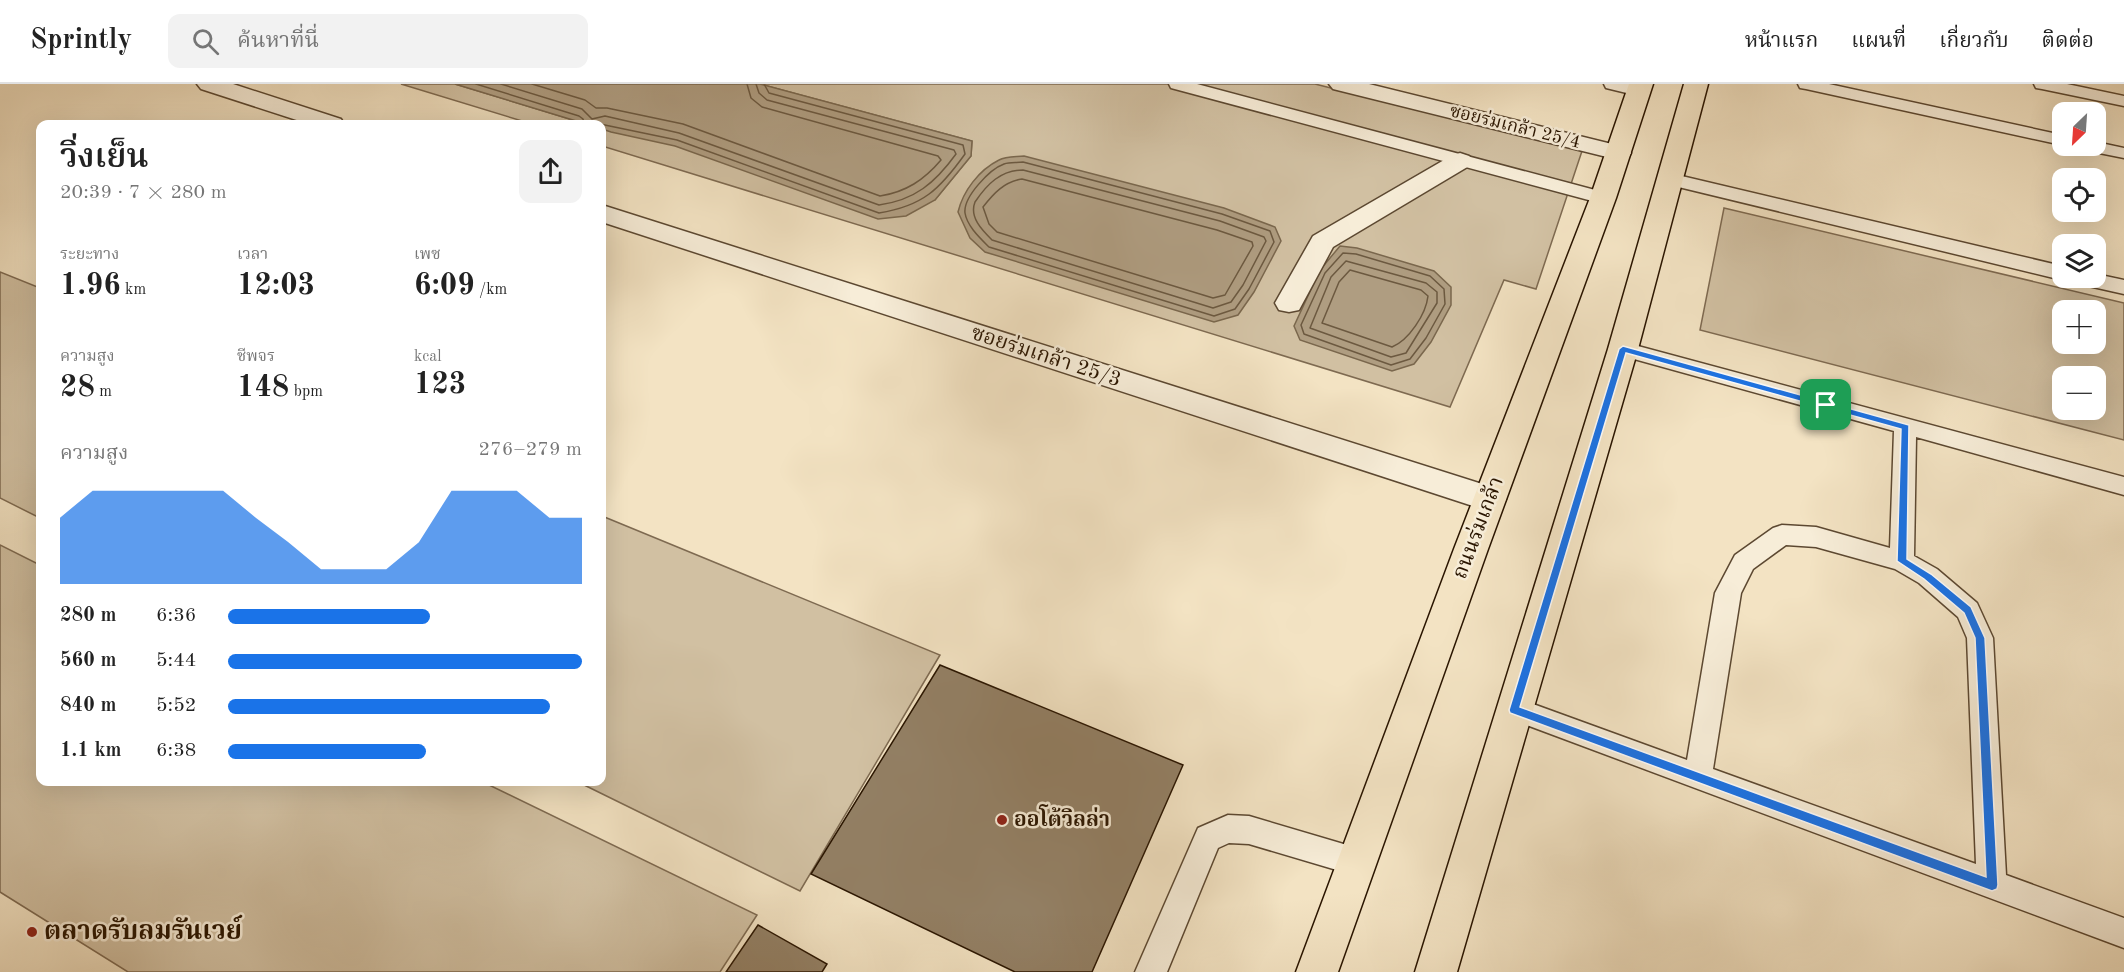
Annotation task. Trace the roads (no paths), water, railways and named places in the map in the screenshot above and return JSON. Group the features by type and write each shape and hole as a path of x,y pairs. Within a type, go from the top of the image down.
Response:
{"main road":[{"path":"1436,972 1623,349 1696,84"},
{"name":"ถนนร่มเกล้า","path":"1317,972 1490,499 1604,198 1619,153 1631,86"}],"street":[{"path":"209,84 320,120"},
{"name":"ซอยร่มเกล้า 25/4","path":"1341,84 1619,153"},
{"path":"1289,303 1322,242 1460,160"},
{"name":"ซอยร่มเกล้า 25/3","path":"606,214 1490,499"}],"lane":[{"path":"1177,84 1604,198"},
{"path":"1806,84 2052,138"},
{"path":"2042,84 2124,100"},
{"path":"2106,149 2124,153"},
{"path":"1669,179 2052,271"},
{"path":"2106,284 2124,288"},
{"path":"1623,349 2124,486"},
{"path":"1902,561 1905,427"},
{"path":"1698,778 1728,593 1743,562 1782,535 1816,537 1902,561 1928,576 1968,610 1980,638 1992,885"},
{"path":"1514,710 2124,933"},
{"path":"1151,972 1208,838 1228,829 1249,830 1357,862"}],"water":[{"path":"455,84 760,84 972,141 971,156 935,200 906,216 878,219 675,146 606,130 606,120 573,120"},
{"path":"1024,156 1224,208 1275,227 1281,241 1254,292 1238,315 1214,322 985,252 970,238 958,212 960,204 973,182 985,169 1008,157"},
{"path":"1340,246 1357,248 1434,271 1451,287 1451,305 1431,342 1414,364 1392,371 1300,340 1294,326 1320,270"}],"place":[{"name":"ออโต้วิลล่า","path":"1002,820"},
{"name":"ตลาดรับลมรันเวย์","path":"32,932"}]}
